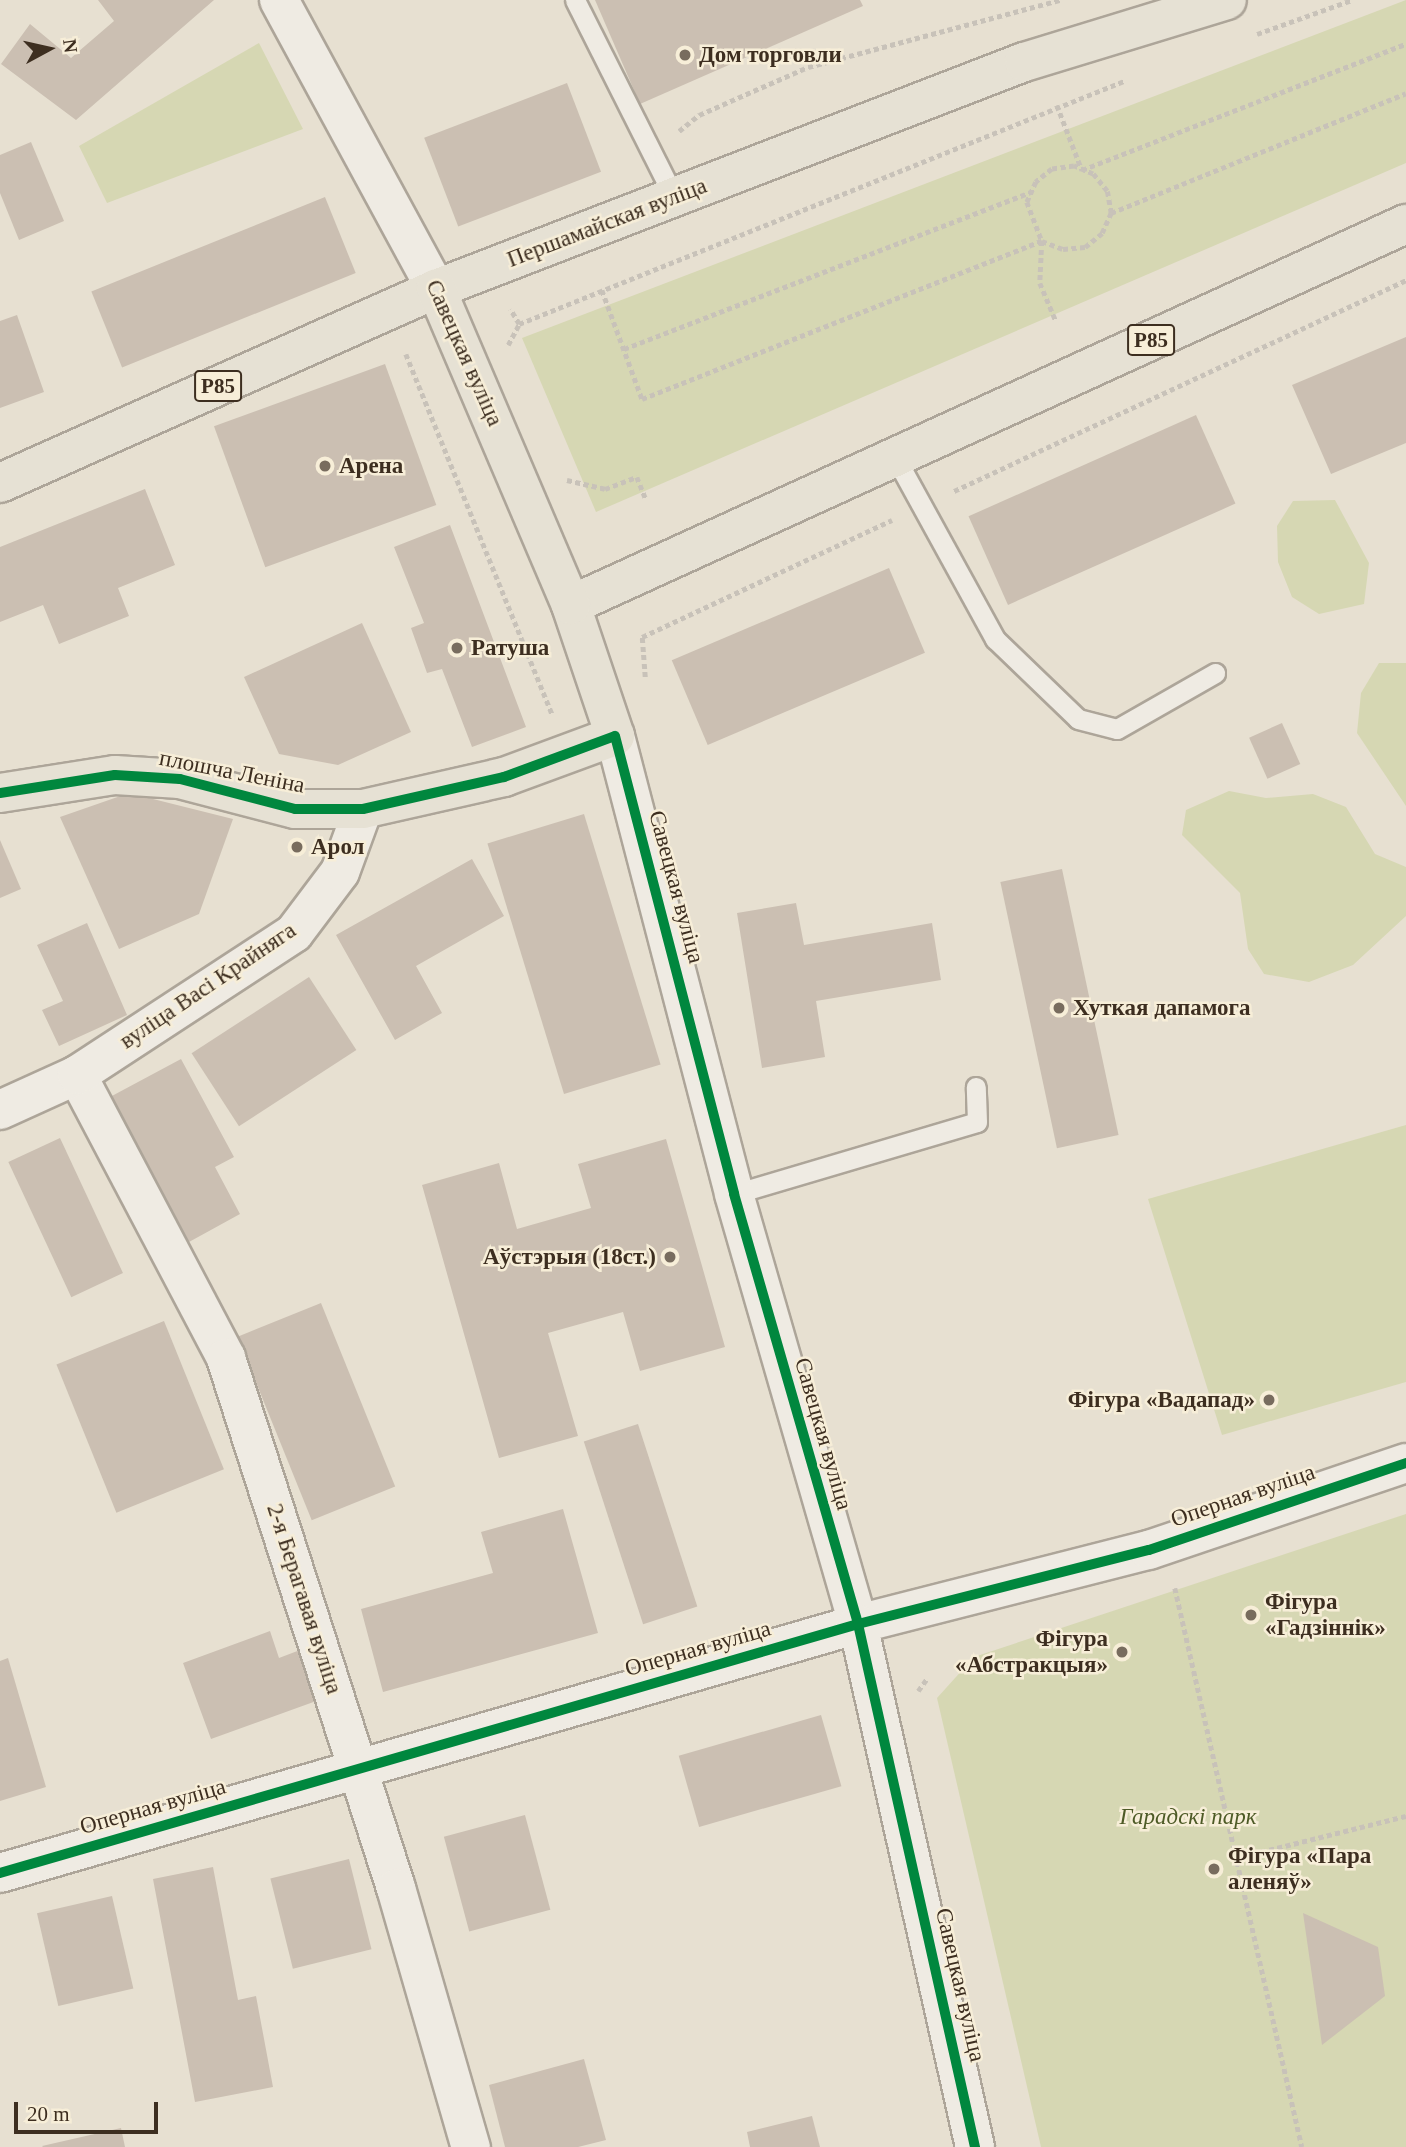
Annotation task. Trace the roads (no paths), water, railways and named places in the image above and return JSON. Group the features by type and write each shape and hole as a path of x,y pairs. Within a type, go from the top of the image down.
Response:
{"main road":[{"name":"Першамайская вуліца","path":"0,483 436,289 1024,62 1227,0"},
{"name":"Р85","path":"570,605 1406,224"},
{"name":"Савецкая вуліца","path":"436,289 570,605 615,736"},
{"name":"плошча Леніна","path":"0,793 115,775 180,779 295,809 363,809 504,777 615,736"}],"street":[{"name":"Савецкая вуліца","path":"279,0 436,289"},
{"name":"Савецкая вуліца","path":"615,736 734,1194 858,1624 975,2147"},
{"name":"вуліца Васі Крайняга","path":"0,1110 77,1075 294,933 340,872 363,809"},
{"name":"2-я Берагавая вуліца","path":"77,1075 226,1358 359,1769 471,2147"},
{"name":"Оперная вуліца","path":"0,1873 858,1624 1149,1550 1406,1463"}],"lane":[{"path":"575,0 674,197"},
{"path":"895,457 919,507 995,639 1077,719 1116,729 1215,673"},
{"path":"734,1194 977,1122 976,1087"}],"place":[{"name":"Дом торговли","path":"685,55"},
{"name":"Арена","path":"325,466"},
{"name":"Ратуша","path":"457,648"},
{"name":"Арол","path":"297,847"},
{"name":"Хуткая дапамога","path":"1059,1008"},
{"name":"Аўстэрыя (18ст.)","path":"670,1257"},
{"name":"Фігура «Вадапад»","path":"1269,1400"},
{"name":"Фігура «Гадзіннік»","path":"1251,1615"},
{"name":"Фігура «Абстракцыя»","path":"1122,1652"},
{"name":"Фігура «Пара аленяў»","path":"1214,1869"}],"park label":[{"name":"Гарадскі парк","path":"1188,1817"}]}
